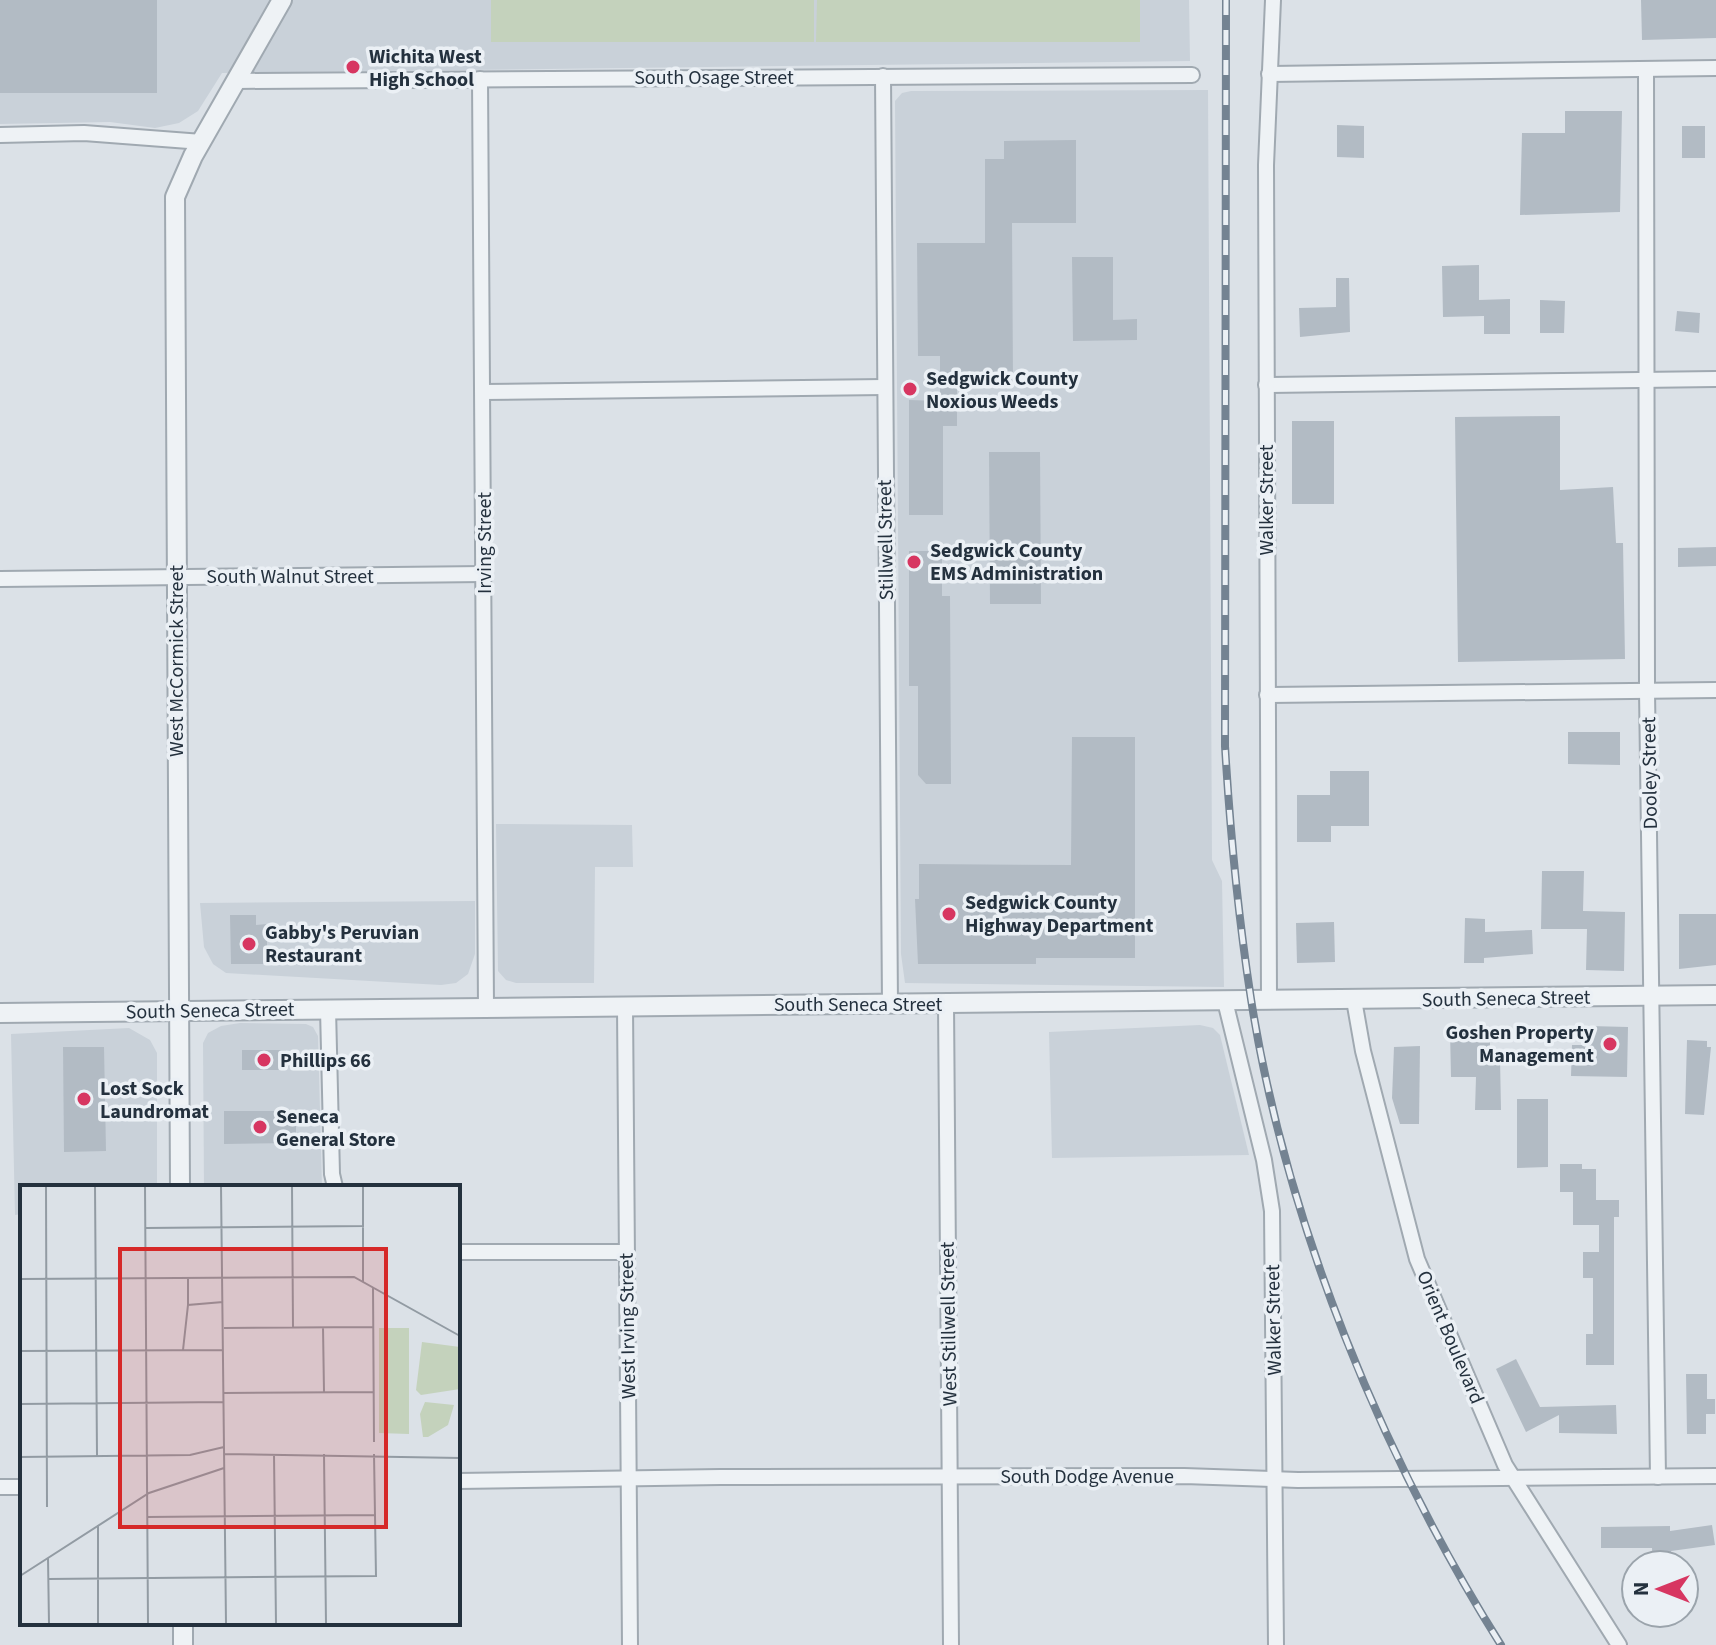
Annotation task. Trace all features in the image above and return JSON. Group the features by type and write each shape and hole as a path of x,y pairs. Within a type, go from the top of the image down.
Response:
{"street":[{"name":"West McCormick Street","path":"180,1185 175,197 202,142 282,0"},
{"name":"Walker Street","path":"1269,1001 1266,385 1269,74 1273,0"},
{"path":"1269,74 1716,68"},
{"name":"Dooley Street","path":"1646,69 1647,691 1658,1477"},
{"name":"South Osage Street","path":"236,81 1192,75"},
{"name":"Stillwell Street","path":"883,76 890,1004"},
{"name":"Irving Street","path":"480,79 486,1007"},
{"path":"0,135 84,133 202,142"},
{"path":"1266,385 1716,379"},
{"path":"483,392 884,387"},
{"name":"South Walnut Street","path":"0,579 484,574"},
{"path":"1267,695 1716,690"},
{"name":"South Seneca Street","path":"0,1013 1716,995"},
{"name":"Orient Boulevard","path":"1354,1000 1363,1051 1417,1259 1513,1478 1619,1645"},
{"name":"Walker Street","path":"1225,1001 1264,1160 1272,1211 1276,1645"},
{"name":"West Stillwell Street","path":"946,1003 951,1645"},
{"name":"West Irving Street","path":"625,1006 630,1645"},
{"path":"328,1009 335,1185"},
{"path":"460,1252 626,1252"},
{"name":"South Dodge Avenue","path":"460,1481 950,1476 1184,1476 1275,1480 1716,1476"}],"shaded area":[{"name":"Wichita West High School","path":"0,0 1189,0 1190,61 222,73 198,111 179,123 155,128 110,122 0,124"},
{"path":"1208,90 1212,860 1222,881 1224,987 905,983 901,954 895,101 902,93 911,91"},
{"path":"496,824 632,825 633,867 595,867 594,983 516,983 506,980 498,971"},
{"path":"475,901 475,954 468,974 456,983 441,985 226,973 213,964 204,947 200,903"},
{"path":"240,1023 306,1024 313,1027 318,1036 322,1185 204,1185 203,1043 208,1033 221,1026"},
{"path":"1200,1025 1213,1028 1220,1035 1249,1155 1052,1158 1049,1032"},
{"path":"129,1028 150,1040 157,1053 157,1185 20,1185 20,1214 15,1215 11,1034"}],"green space":[{"path":"491,0 814,0 814,42 491,42"},
{"path":"817,0 1140,0 1140,42 816,42"}],"building":[{"path":"0,0 157,0 157,93 0,93"},
{"path":"1641,0 1716,0 1716,38 1642,40"},
{"path":"1565,111 1622,111 1620,212 1520,215 1522,133 1565,133"},
{"path":"1337,125 1364,126 1364,158 1337,157"},
{"path":"1682,126 1705,126 1705,158 1682,158"},
{"path":"1076,140 1076,223 1012,223 1013,381 957,382 957,426 943,426 943,515 909,515 909,400 940,401 940,356 918,356 917,243 985,243 985,159 1004,159 1004,141"},
{"path":"1072,257 1113,257 1113,320 1137,319 1137,340 1073,341"},
{"path":"1479,265 1479,300 1510,299 1510,334 1484,334 1484,316 1443,317 1442,266"},
{"path":"1336,278 1349,278 1350,332 1300,337 1299,308 1336,307"},
{"path":"1540,300 1565,301 1564,333 1540,333"},
{"path":"1677,311 1700,313 1699,333 1675,331"},
{"path":"1560,416 1560,490 1613,487 1616,543 1623,543 1625,659 1458,662 1455,417"},
{"path":"1292,421 1334,421 1334,504 1292,504"},
{"path":"989,452 1040,452 1041,604 990,604"},
{"path":"1716,547 1716,566 1678,567 1678,548"},
{"path":"909,551 942,551 942,596 950,596 951,784 926,784 918,775 918,686 909,686"},
{"path":"1568,732 1620,732 1620,765 1568,764"},
{"path":"1072,737 1135,737 1135,958 1036,958 1036,964 918,964 915,899 919,899 919,864 1071,865"},
{"path":"1330,771 1369,771 1369,826 1331,826 1331,842 1297,842 1297,795 1330,795"},
{"path":"1542,871 1584,871 1583,911 1625,912 1624,971 1586,970 1587,929 1541,929"},
{"path":"1679,914 1716,914 1716,965 1679,969"},
{"name":"Gabby's Peruvian Restaurant","path":"230,915 256,915 256,925 267,924 267,964 231,964"},
{"path":"1465,918 1485,919 1485,932 1532,930 1533,954 1484,958 1484,963 1464,963"},
{"path":"1334,922 1335,962 1297,963 1296,923"},
{"path":"1589,1026 1628,1027 1627,1077 1571,1076 1572,1045 1589,1045"},
{"path":"1450,1031 1490,1031 1490,1058 1500,1058 1501,1110 1475,1110 1476,1077 1451,1077"},
{"path":"1687,1040 1707,1041 1707,1047 1711,1047 1704,1115 1685,1114"},
{"path":"1420,1046 1419,1124 1400,1124 1392,1098 1394,1047"},
{"name":"Lost Sock Laundromat","path":"63,1047 104,1047 106,1151 64,1152"},
{"name":"Phillips 66","path":"242,1050 286,1050 286,1070 242,1070"},
{"path":"1517,1099 1548,1099 1548,1167 1517,1168"},
{"name":"Seneca General Store","path":"224,1111 296,1111 296,1143 224,1144"},
{"path":"1560,1164 1582,1164 1582,1169 1596,1169 1596,1200 1619,1200 1619,1217 1614,1217 1614,1365 1586,1365 1586,1334 1593,1334 1593,1278 1583,1278 1583,1252 1599,1252 1599,1225 1573,1225 1573,1192 1560,1192"},
{"path":"1516,1359 1540,1407 1616,1405 1617,1434 1559,1433 1559,1415 1526,1432 1496,1369"},
{"path":"1686,1374 1707,1374 1707,1399 1715,1399 1715,1414 1706,1414 1706,1434 1687,1434"},
{"path":"1712,1525 1715,1545 1686,1549 1601,1548 1601,1527 1670,1526 1670,1531"}],"railway":[{"path":"1226,0 1225,746 1235,872 1251,999 1288,1168 1344,1334 1378,1416 1416,1495 1501,1645"}],"place":[{"name":"Wichita West High School","path":"353,67"},
{"name":"Sedgwick County Noxious Weeds","path":"910,389"},
{"name":"Sedgwick County EMS Administration","path":"914,562"},
{"name":"Sedgwick County Highway Department","path":"949,914"},
{"name":"Gabby's Peruvian Restaurant","path":"249,944"},
{"name":"Goshen Property Management","path":"1610,1044"},
{"name":"Phillips 66","path":"264,1060"},
{"name":"Lost Sock Laundromat","path":"84,1099"},
{"name":"Seneca General Store","path":"260,1127"}]}
